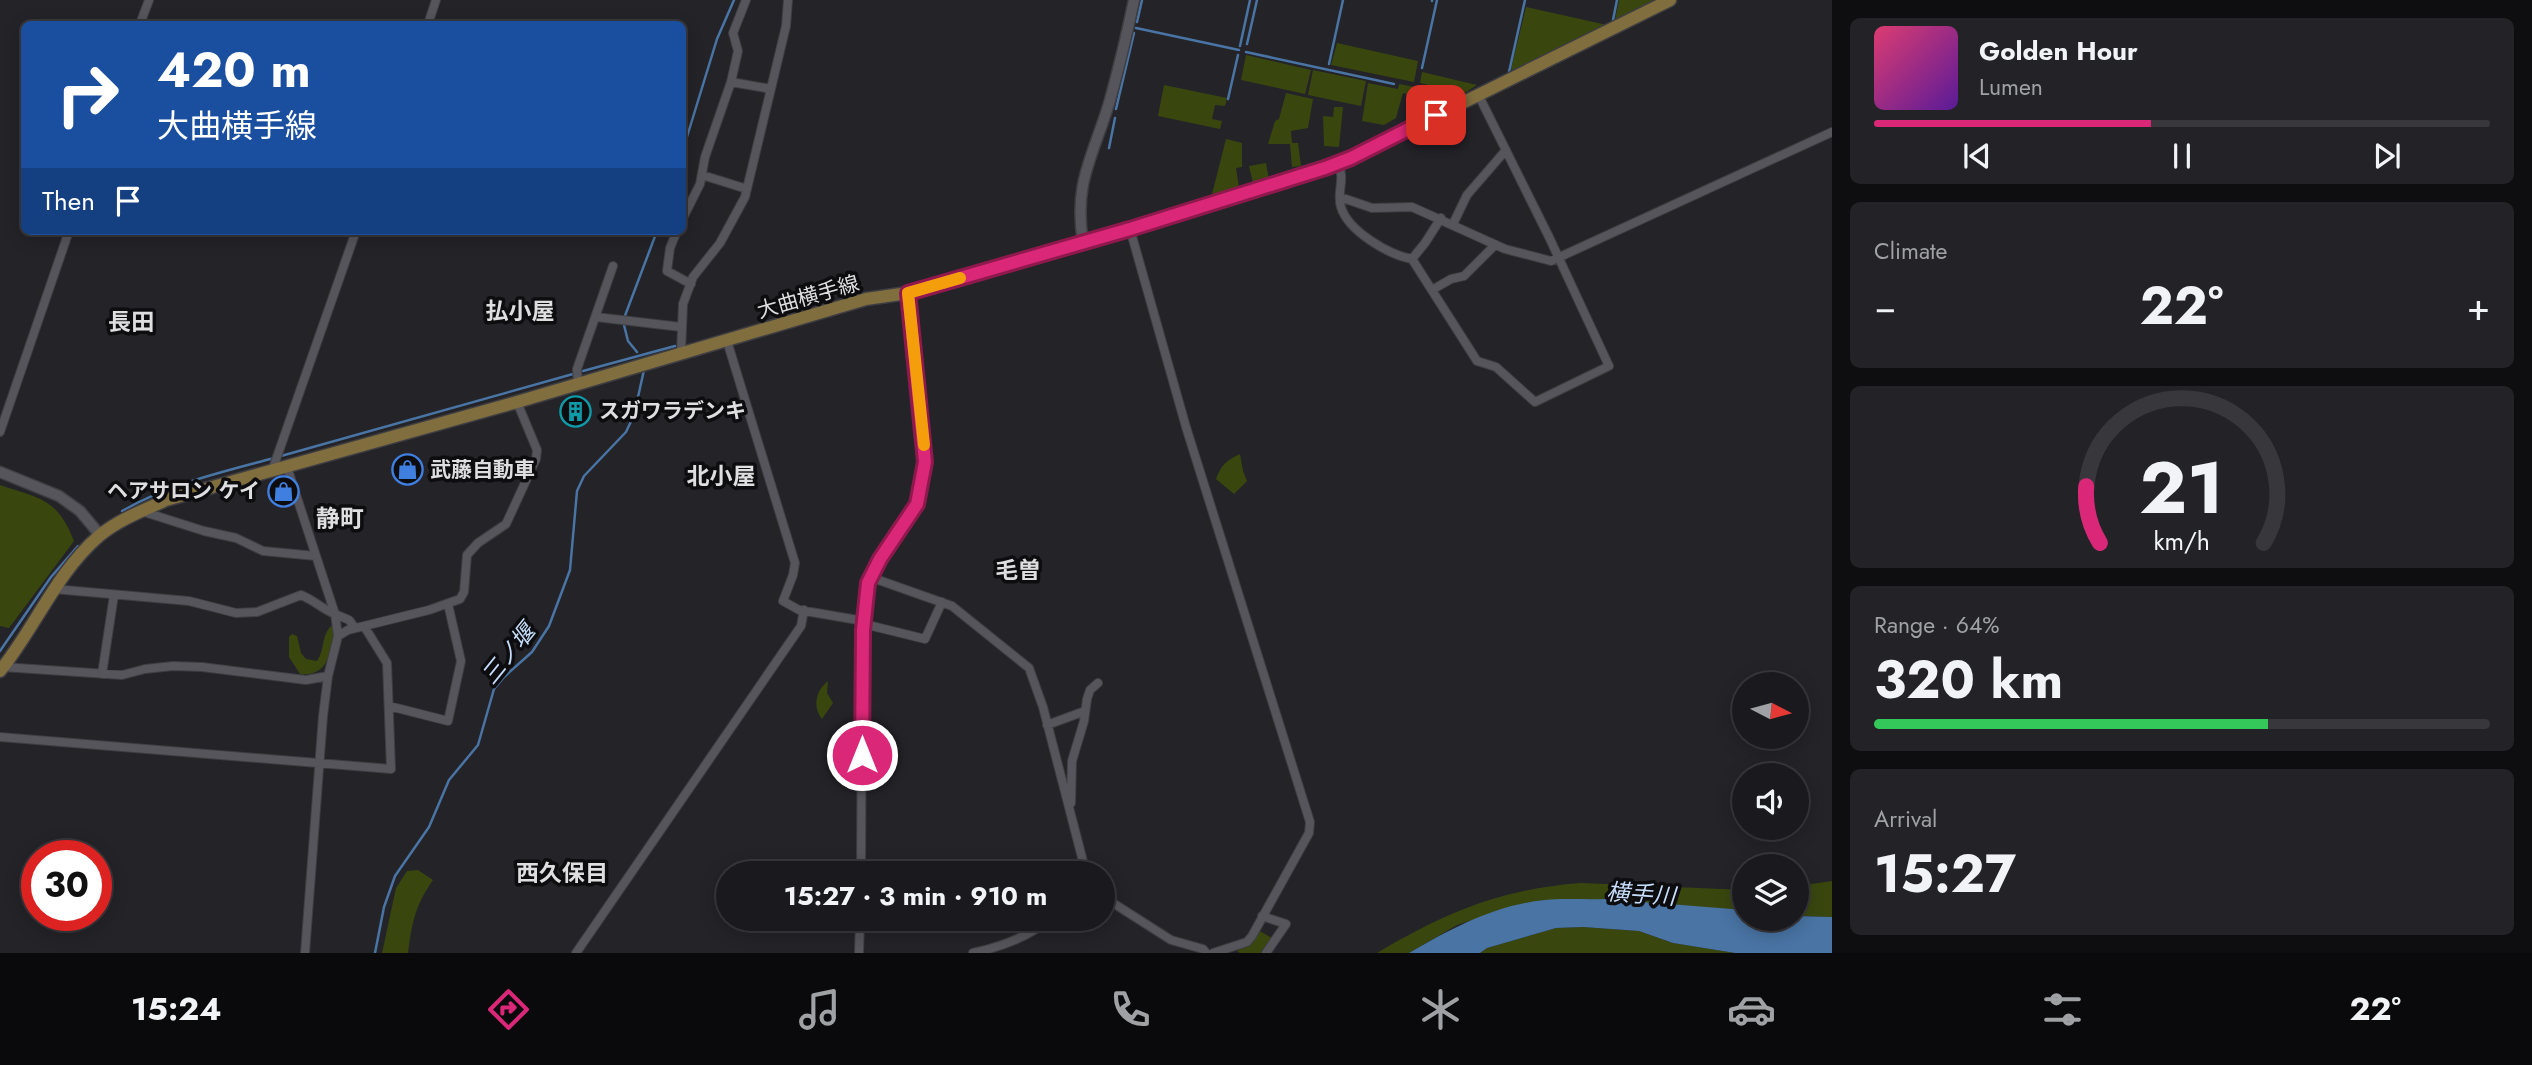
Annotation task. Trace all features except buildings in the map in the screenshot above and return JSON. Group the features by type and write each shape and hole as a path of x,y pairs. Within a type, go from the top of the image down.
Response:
{"main road":[{"name":"大曲横手線","path":"1,669 54,589 100,535 166,500 517,402 866,299 908,293 1130,229 1338,163 1670,0"}],"street":[{"path":"141,21 149,0"},
{"path":"429,21 436,0"},
{"path":"686,212 700,184 705,157 732,82 738,51 733,33 746,0"},
{"path":"681,353 683,304 693,277 720,243 745,197 786,26 789,0"},
{"path":"1083,242 1079,216 1083,179 1116,78 1134,0"},
{"path":"732,82 771,89"},
{"path":"1338,163 1343,173 1339,205 1343,212 1369,239 1387,252 1412,258 1477,360 1496,367 1535,402 1609,366 1478,94"},
{"path":"1340,197 1372,208 1412,207 1495,244 1526,256 1551,261 1832,132"},
{"path":"1454,224 1467,195 1506,150"},
{"path":"702,175 747,189"},
{"path":"1412,258 1441,218"},
{"path":"1130,229 1186,427 1310,822 1309,833 1247,942 1213,953"},
{"path":"0,432 68,235"},
{"path":"272,471 355,235"},
{"path":"676,235 668,256 667,271 691,284"},
{"path":"1432,290 1451,279 1464,276 1495,244"},
{"path":"578,383 577,369 612,266"},
{"path":"861,861 864,622 868,583 917,504 925,462 908,293"},
{"path":"596,317 681,327"},
{"path":"727,341 795,563 783,601 799,610 864,622 925,639 942,602"},
{"path":"338,636 360,627 460,599 464,592 467,555 478,543 506,524 536,459 537,450 517,402"},
{"path":"287,467 335,614 338,636 328,676 305,953"},
{"path":"0,472 59,496 80,510 100,535"},
{"path":"142,511 204,531 236,538 263,551 316,556"},
{"path":"870,577 952,606 1029,668 1083,861"},
{"path":"0,737 391,769 387,663 360,627 323,610 313,600 302,595 257,612 236,612 190,601 54,589"},
{"path":"102,674 105,640 114,595"},
{"path":"389,706 448,721 461,661 448,604"},
{"path":"576,953 801,626 804,610"},
{"path":"1,669 122,675 173,666 306,680 328,676"},
{"path":"1070,814 1072,761 1090,690 1098,682"},
{"path":"1047,725 1085,712"},
{"path":"1115,904 1171,940 1203,949 1206,953"},
{"path":"1262,916 1286,924 1266,953"},
{"path":"859,953 860,931"},
{"path":"973,953 1034,931"}],"green space":[{"path":"1619,0 1654,0 1615,20"},
{"path":"1526,7 1607,25 1513,70 1511,69"},
{"path":"1337,43 1418,61 1414,82 1331,65"},
{"path":"1246,55 1311,70 1305,94 1241,80"},
{"path":"1313,70 1366,81 1361,106 1308,95"},
{"path":"1422,72 1477,85 1463,94 1420,83"},
{"path":"1368,83 1398,89 1399,84 1447,93 1447,96 1425,105 1428,112 1419,119 1414,119 1419,97 1403,93 1396,118 1384,125 1362,121"},
{"path":"1164,85 1227,98 1225,106 1215,105 1212,119 1222,121 1220,129 1158,116"},
{"path":"1286,93 1313,99 1308,128 1291,131 1292,143 1298,143 1301,166 1292,167 1290,144 1268,144"},
{"path":"1334,107 1343,107 1339,147 1324,146 1323,116 1333,117"},
{"path":"1226,139 1242,143 1242,167 1236,168 1239,188 1212,194"},
{"path":"1266,163 1269,180 1253,183 1249,166"},
{"path":"1240,454 1247,481 1234,494 1216,479 1225,463"},
{"path":"0,485 37,498 54,508 68,527 74,541 9,628 0,626"},
{"path":"331,626 334,628 333,637 327,661 317,671 300,674 289,657 289,637 292,634 297,636 301,653 306,659 317,661"},
{"path":"828,681 827,693 833,703 822,719 816,704 821,689"},
{"path":"418,870 433,880 415,915 408,953 382,953 396,888 407,871"},
{"path":"1832,881 1832,917 1809,916 1809,884"},
{"path":"1581,883 1732,889 1732,909 1546,900 1518,905 1457,925 1409,953 1377,953 1451,914 1499,897"},
{"path":"1556,928 1639,931 1673,943 1735,953 1480,953 1487,948"},
{"path":"1258,930 1272,938 1261,953 1237,951 1248,944"}],"water":[{"path":"1560,899 1605,899 1732,909 1732,931 1809,931 1809,916 1832,917 1832,953 1735,953 1673,943 1639,931 1583,927 1556,928 1487,948 1480,953 1409,953 1491,912 1527,903"}],"waterway":[{"name":"三ノ堰","path":"686,140 717,39 734,0"},
{"path":"1137,22 1142,0"},
{"path":"1240,46 1250,0"},
{"path":"1247,44 1257,0"},
{"path":"1329,64 1343,0"},
{"path":"1422,68 1437,0"},
{"path":"1509,72 1525,0"},
{"path":"1613,20 1617,0"},
{"path":"1136,28 1239,50"},
{"path":"1116,109 1134,33"},
{"path":"1246,52 1394,84"},
{"path":"1228,99 1238,55"},
{"path":"1109,148 1115,118"},
{"name":"三ノ堰","path":"637,352 628,341 623,321 655,235"},
{"path":"583,371 675,346"},
{"name":"三ノ堰","path":"375,953 384,907 395,876 429,827 449,780 478,745 494,689 532,652 549,626 570,570 577,491 584,476 626,432 634,415 644,370"},
{"path":"281,456 573,374"},
{"path":"122,511 177,486 274,458"},
{"path":"0,651 51,577 78,546"}],"slow traffic":[{"path":"924,445 908,293 960,278"}],"place":[{"name":"スガワラデンキ","path":"576,411"},
{"name":"武藤自動車","path":"407,470"},
{"name":"ヘアサロン ケイ","path":"283,491"}],"district":[{"name":"払小屋","path":"520,311"},
{"name":"長田","path":"131,322"},
{"name":"北小屋","path":"721,476"},
{"name":"静町","path":"340,519"},
{"name":"毛曽","path":"1018,570"},
{"name":"西久保目","path":"562,873"}],"route":[{"path":"862,755 863,630 868,583 880,559 917,504 925,462 908,293 1130,229 1325,168 1351,158 1436,115"}],"water label":[{"name":"横手川","path":"1641,894"}]}
